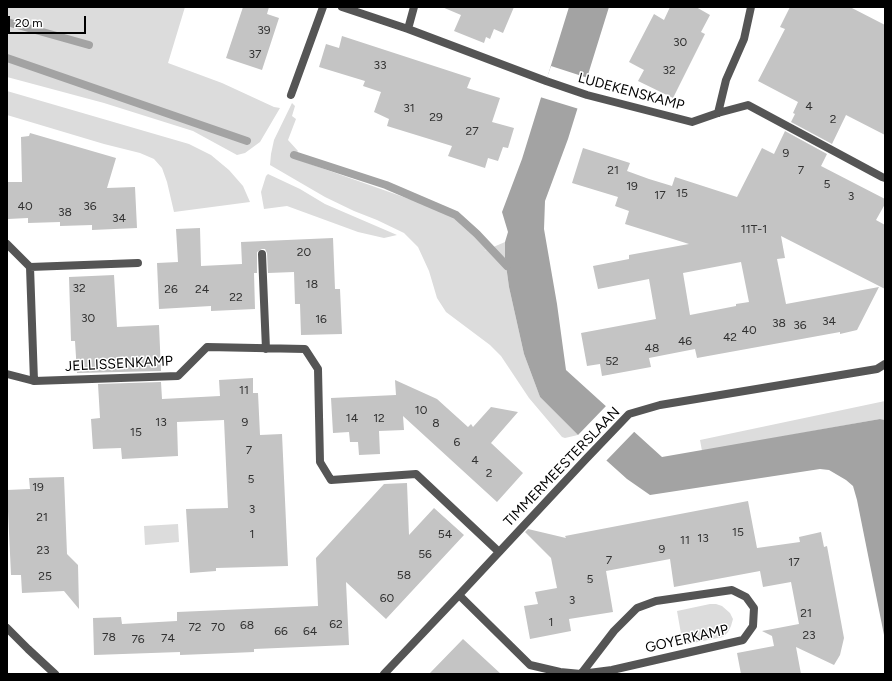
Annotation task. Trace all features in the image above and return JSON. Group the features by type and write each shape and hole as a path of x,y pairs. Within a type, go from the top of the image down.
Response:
{"street":[{"path":"291,95 323,7"},
{"name":"LUDEKENSKAMP","path":"342,7 408,28 546,81 587,95 692,122 748,105 885,178"},
{"path":"408,28 414,7"},
{"path":"718,113 726,80 744,39 751,7"},
{"path":"7,244 30,267 34,381"},
{"path":"262,254 266,349"},
{"path":"30,267 138,263"},
{"name":"JELLISSENKAMP","path":"7,374 34,381 178,376 207,347 305,349 318,369 320,462 331,480 416,474 499,552"},
{"name":"TIMMERMEESTERSLAAN","path":"384,674 629,414 660,405 877,369 885,364"},
{"name":"GOYERKAMP","path":"459,595 530,665 560,672 581,674 612,670 744,640 753,626 754,608 746,597 732,590 656,602 637,608 614,631 581,674"},
{"path":"7,628 55,674"}],"shaded area":[{"path":"7,7 185,7 168,63 222,83 274,107 280,108 260,142 245,153 237,155 193,131 104,103 7,77"},
{"path":"569,7 609,7 568,139 545,201 544,229 557,304 566,370 662,457 880,419 885,420 885,640 857,500 853,486 846,480 829,470 820,469 650,495 627,479 578,435 540,397 524,354 509,287 505,258 505,242 508,232 502,212 522,159"},
{"path":"7,91 189,144 211,155 229,170 243,186 250,202 174,212 162,168 154,159 140,153 104,144 7,115"},
{"path":"292,103 295,106 292,116 296,119 288,140 298,151 293,158 446,212 465,223 479,236 489,248 484,251 505,242 505,258 509,287 524,354 540,397 578,435 565,438 562,437 529,398 501,356 490,345 446,312 437,298 429,271 418,247 404,233 325,197 270,165 274,140"},
{"path":"268,174 300,189 325,204 397,235 384,238 358,232 287,206 264,209 261,192"},
{"path":"885,401 885,420 880,419 702,451 700,440"},
{"path":"178,524 179,542 145,545 144,526"},
{"path":"710,604 722,606 730,613 733,619 728,632 723,637 683,645 677,611"}],"pier":[{"path":"551,66 588,78 579,109 540,97"},
{"path":"606,403 636,431 605,462 576,436 606,406"}],"building":[{"path":"243,7 269,7 267,14 279,18 262,70 226,58"},
{"path":"442,7 514,7 503,33 494,29 490,39 486,37 484,43 454,31 461,15"},
{"path":"670,7 696,7 710,15 701,32 705,34 673,98 638,81 644,70 629,62 654,14 664,20"},
{"path":"790,7 850,7 885,25 885,135 846,115 832,144 791,122 798,102 758,81 785,29 780,27"},
{"path":"342,36 471,78 467,88 500,98 492,122 514,128 508,148 503,147 498,161 488,158 485,168 448,156 452,146 387,126 389,119 374,112 381,92 363,86 365,81 319,67 326,44 339,48"},
{"path":"785,131 827,154 821,166 885,199 885,204 876,220 885,225 885,289 781,236 785,258 777,259 786,304 879,287 857,330 697,358 695,349 649,358 651,367 602,376 600,364 587,366 581,333 656,319 649,279 598,289 593,266 629,259 629,255 689,244 625,224 629,211 615,206 618,197 572,183 583,148 630,163 627,171 649,179 672,186 675,177 737,197 762,148 774,154","holes":["741,262 749,302 690,315 683,273"]},
{"path":"30,133 116,158 107,188 135,187 137,228 92,230 92,225 60,226 60,222 28,223 28,218 8,219 7,182 22,182 21,137 29,136"},
{"path":"200,228 201,266 242,264 241,242 333,238 335,289 340,289 342,334 301,335 300,304 295,304 294,272 268,273 267,253 265,249 257,252 257,273 254,273 255,309 211,311 211,306 159,309 157,263 178,262 176,229"},
{"path":"114,275 117,327 159,325 161,371 77,373 75,341 71,341 69,277"},
{"path":"253,378 253,393 258,393 260,435 282,434 288,566 216,568 216,571 190,573 186,509 228,508 224,420 177,422 178,456 122,459 121,448 93,449 91,419 100,418 98,384 161,382 162,399 220,396 219,380"},
{"path":"395,380 437,399 468,427 471,424 473,427 491,407 518,412 491,443 523,473 497,502 403,416 404,430 379,431 380,454 359,455 358,442 350,442 349,432 333,433 331,398 396,395"},
{"path":"64,477 67,554 78,565 79,609 64,591 22,593 21,575 11,575 7,490 30,489 29,478"},
{"path":"407,483 409,535 434,508 464,535 386,619 346,582 349,645 254,649 254,652 180,655 180,652 94,655 93,618 121,617 122,624 177,621 177,612 318,606 316,558 384,484"},
{"path":"748,501 757,548 800,542 799,537 821,532 824,547 827,546 844,638 840,655 834,665 796,647 801,674 741,674 737,653 774,646 772,636 762,631 799,624 791,582 763,587 760,571 674,587 670,559 606,571 613,612 569,619 571,631 530,639 524,606 538,604 535,592 557,588 551,558 525,532 528,529 566,538 565,536"},
{"path":"463,639 501,674 429,674"}],"waterway":[{"path":"7,22 89,45"},
{"path":"7,58 247,141"},
{"path":"294,155 386,185 456,215 477,234 507,266"}]}
